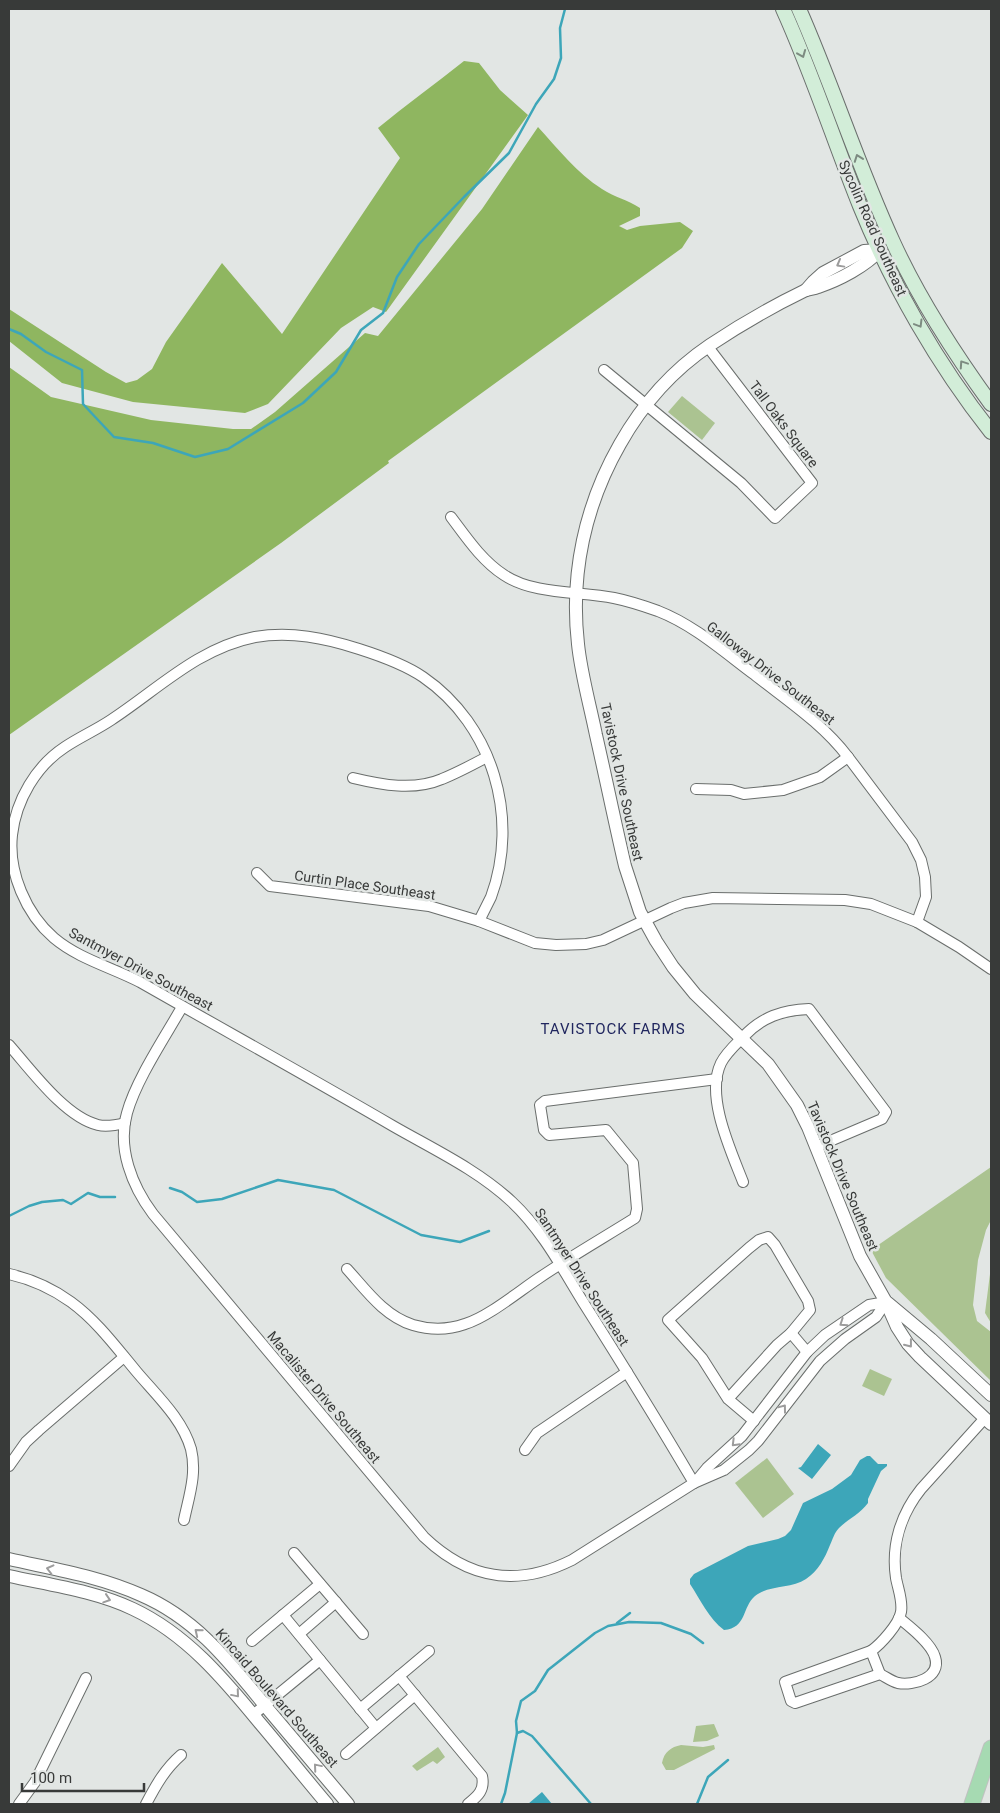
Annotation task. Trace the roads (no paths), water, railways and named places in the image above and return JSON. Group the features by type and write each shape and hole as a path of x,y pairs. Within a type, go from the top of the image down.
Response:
{"main road":[{"name":"Sycolin Road Southeast","path":"784,9 818,92 861,208 880,250 906,301 928,338 952,377 991,432"},
{"name":"Sycolin Road Southeast","path":"799,9 871,193 893,243 943,334 991,404"},
{"path":"972,1804 991,1749"}],"street":[{"name":"Tavistock Drive Southeast","path":"880,250 864,251 824,273 806,290 730,332 679,370 647,404 626,432 611,459 590,507 580,550 575,593 578,645 584,681 625,866 632,892 644,920 662,953 687,985 768,1064 797,1105 860,1256 886,1302 897,1327 908,1344 988,1421"},
{"name":"Tall Oaks Square","path":"647,404 741,483 774,518 812,483 708,347"},
{"path":"604,370 647,404"},
{"name":"Galloway Drive Southeast","path":"451,517 482,556 504,576 530,586 553,591 614,598 675,618 707,638 818,724 838,743 912,842 921,860 925,877 926,897 917,922"},
{"name":"Santmyer Drive Southeast","path":"479,921 491,897 499,864 503,813 496,780 477,736 461,713 441,692 420,675 397,662 334,641 306,635 275,634 238,641 207,653 108,722 55,754 40,769 27,789 14,821 12,833 17,880 30,910 53,937 81,956 133,979 350,1101 483,1179 499,1190 525,1215 559,1264 694,1483"},
{"path":"354,778 390,785 424,784 440,780 487,757"},
{"path":"696,789 731,790 744,794 783,790 820,777 848,757"},
{"name":"Curtin Place Southeast","path":"257,873 270,886 429,906 479,921 535,944 586,944 602,940 684,904 713,898 845,900 871,904 917,922 991,969"},
{"name":"Macalister Drive Southeast","path":"182,1007 135,1092 125,1122 127,1160 131,1174 146,1206 424,1537 450,1559 476,1571 516,1576 541,1572 572,1560 694,1483 724,1470 750,1450 820,1361 876,1317 886,1302"},
{"path":"743,1182 728,1144 716,1103 717,1078 720,1065 728,1053 751,1028 766,1018 795,1010 808,1009 886,1112 882,1120 816,1147"},
{"path":"9,1045 67,1108 77,1116 99,1126 125,1122"},
{"path":"347,1269 383,1308 390,1314 412,1325 439,1329 465,1324 477,1319 559,1264 635,1218 637,1209 633,1163 606,1130 548,1135 544,1130 540,1104 545,1101 717,1078"},
{"path":"728,1399 777,1344 791,1333 808,1314 810,1305 775,1245 768,1237 759,1240 749,1248 668,1320 702,1358 728,1399 754,1421"},
{"path":"9,1274 37,1283 71,1302 97,1325 176,1418 191,1450 194,1470 184,1520"},
{"name":"Tavistock Drive Southeast","path":"886,1302 931,1339 991,1395"},
{"name":"Macalister Drive Southeast","path":"694,1483 707,1468 731,1447 754,1421 807,1352 825,1335 869,1305 886,1302"},
{"path":"791,1333 807,1352"},
{"path":"9,1466 26,1442 124,1357"},
{"path":"525,1450 537,1433 627,1372"},
{"path":"880,1674 795,1703 790,1700 785,1682 871,1651 880,1643 899,1618 901,1612 894,1554 901,1524 914,1498 921,1489 988,1421"},
{"path":"294,1553 363,1634"},
{"name":"Kincaid Boulevard Southeast","path":"9,1559 110,1583 142,1595 198,1631 222,1654 348,1804"},
{"name":"Kincaid Boulevard Southeast","path":"9,1576 101,1597 133,1609 191,1646 254,1715 327,1804"},
{"path":"252,1641 320,1584"},
{"path":"299,1634 336,1602"},
{"path":"283,1615 376,1728"},
{"path":"871,1651 880,1674 895,1682 917,1682 927,1678 935,1668 935,1656 917,1633 899,1618"},
{"path":"360,1709 429,1651"},
{"path":"254,1715 320,1660"},
{"path":"399,1676 482,1776 484,1782 480,1793 468,1804"},
{"path":"18,1804 35,1782 86,1678"},
{"path":"346,1754 415,1695"},
{"path":"146,1804 168,1766 181,1755"}],"water":[{"path":"818,1444 831,1455 812,1479 798,1468 801,1467"},
{"path":"870,1456 878,1464 887,1464 887,1466 881,1471 868,1499 868,1503 837,1530 818,1568 800,1582 766,1590 755,1596 737,1625 724,1630 709,1615 690,1584 690,1579 694,1574 748,1546 785,1536 791,1530 803,1503 832,1489 851,1475 860,1460"},
{"path":"542,1792 552,1804 528,1804"}],"waterway":[{"path":"9,329 21,334 46,352 82,370 83,404 114,437 153,443 195,457 228,449 303,403 336,372 361,330 383,313 397,277 419,244 509,153 536,104 554,79 561,58 560,28 565,9"},
{"path":"170,1188 182,1192 197,1202 222,1199 278,1180 334,1190 421,1235 460,1242 489,1231"},
{"path":"9,1216 42,1202 63,1200 71,1204 88,1193 100,1197 115,1197"},
{"path":"617,1623 630,1613"},
{"path":"501,1804 517,1733 516,1721 521,1701 535,1691 548,1670 595,1633 608,1626 629,1622 661,1623 691,1634 703,1643"},
{"path":"517,1733 523,1731 532,1736 591,1804"},
{"path":"697,1804 708,1777 728,1760"}],"district":[{"name":"TAVISTOCK FARMS","path":"613,1029"}]}
